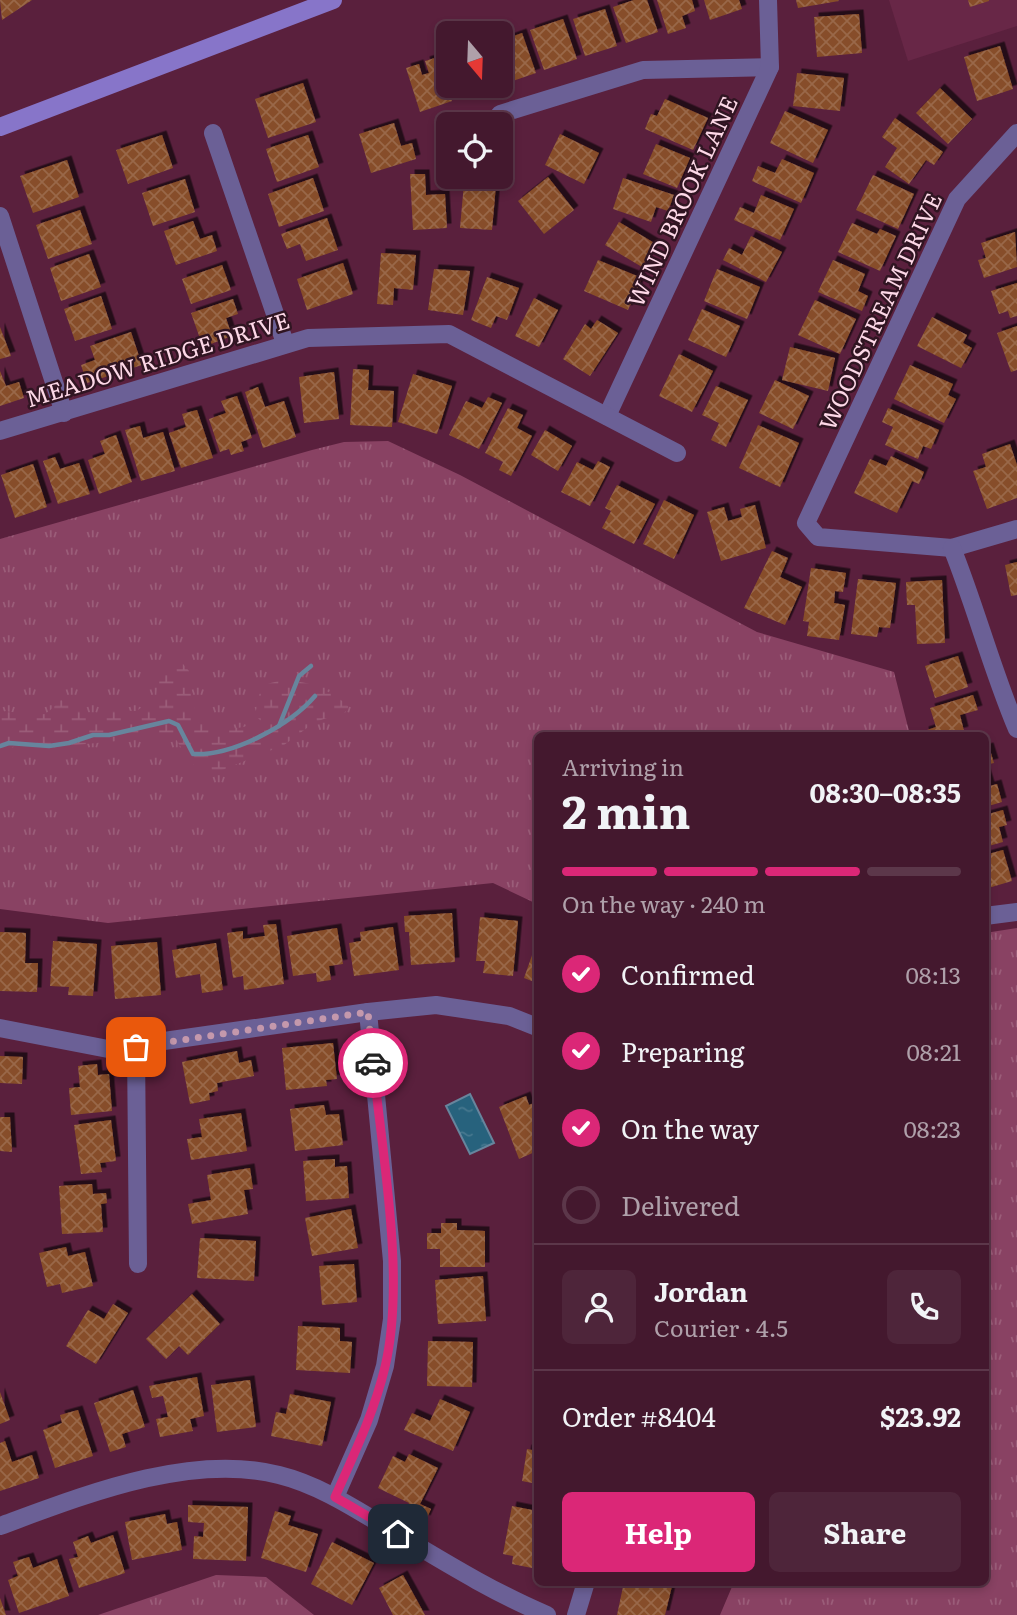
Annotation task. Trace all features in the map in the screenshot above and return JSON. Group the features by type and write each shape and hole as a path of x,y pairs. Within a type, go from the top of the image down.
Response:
{"main road":[{"path":"0,127 333,0"}],"street":[{"name":"WIND BROOK LANE","path":"607,416 770,67 768,0"},
{"path":"506,112 643,70 770,67"},
{"path":"213,133 285,344"},
{"name":"WOODSTREAM DRIVE","path":"952,548 818,537 806,523 957,199 1017,133"},
{"path":"0,216 64,413"},
{"name":"MEADOW RIDGE DRIVE","path":"0,431 308,338 449,334 677,453"},
{"path":"1017,529 952,548 969,589 993,672 1017,729"},
{"path":"989,916 1017,912"},
{"path":"0,1028 108,1049 368,1012 436,1005 509,1016 534,1026"},
{"path":"335,1497 369,1420 385,1366 392,1319 392,1261 368,1012"},
{"path":"136,1047 138,1264"},
{"path":"0,1526 97,1490 155,1476 218,1469 278,1474 335,1497 504,1597 547,1615"},
{"path":"576,1615 585,1586"}],"shaded area":[{"path":"889,0 1017,0 1017,26 908,61"}],"green space":[{"path":"388,441 460,475 757,632 894,672 909,732 534,732 534,903 493,883 108,923 0,909 0,539 344,442"},
{"path":"183,664 189,671 196,721 212,727 236,728 261,721 255,715 261,687 284,681 319,687 349,707 345,712 315,722 284,745 210,775 192,764 174,736 163,733 127,740 45,748 20,745 0,750 0,714 5,711 46,714 61,700 77,710 95,714 105,710 136,711 156,699 159,671"},
{"path":"1017,928 1017,1615 720,1615 732,1586 989,1586 989,932"},
{"path":"216,1575 266,1577 314,1615 98,1615"}],"water":[{"path":"470,1094 494,1143 470,1154 446,1106"}],"building":[{"path":"0,0 32,0 2,20"},
{"path":"634,0 647,0 658,32 626,43 613,7"},
{"path":"657,0 692,0 695,11 682,16 686,28 668,34"},
{"path":"704,0 739,0 742,9 710,20"},
{"path":"796,0 838,0 839,1 798,8"},
{"path":"968,0 989,0 989,1 970,7"},
{"path":"605,9 617,46 585,56 573,19"},
{"path":"859,14 862,53 817,57 814,17"},
{"path":"563,19 577,59 544,70 530,30"},
{"path":"522,33 536,73 513,81 513,36"},
{"path":"1000,46 1013,89 977,101 964,57"},
{"path":"436,58 436,98 451,98 452,101 420,112 406,68 419,64 422,75 429,73 425,61"},
{"path":"797,73 844,78 840,111 793,106"},
{"path":"303,83 316,122 268,138 255,99"},
{"path":"940,88 972,119 948,144 916,113"},
{"path":"665,99 708,118 693,150 645,129 651,114 657,116"},
{"path":"785,111 828,130 813,163 770,143"},
{"path":"895,118 943,152 934,165 926,160 909,184 885,167 897,148 882,137"},
{"path":"394,123 401,146 412,143 416,159 371,173 359,134"},
{"path":"560,134 599,153 584,184 545,165"},
{"path":"162,135 173,168 128,184 116,150"},
{"path":"308,135 319,167 277,182 266,149"},
{"path":"656,144 690,158 677,188 643,174"},
{"path":"782,159 814,173 801,203 752,181 758,166 775,173"},
{"path":"67,160 79,197 33,213 20,176"},
{"path":"410,174 425,174 426,195 445,194 447,228 413,230"},
{"path":"873,175 914,194 898,229 856,210"},
{"path":"548,177 574,210 544,234 518,201"},
{"path":"313,178 324,211 279,227 268,194"},
{"path":"623,178 674,195 668,211 656,207 651,222 613,209"},
{"path":"185,179 195,212 153,226 142,193"},
{"path":"463,189 496,189 492,230 460,228"},
{"path":"761,195 794,209 780,240 734,220 740,207 754,213"},
{"path":"80,210 92,244 48,259 36,225"},
{"path":"327,218 338,250 306,261 300,244 287,249 281,234"},
{"path":"193,221 200,239 212,235 217,251 176,265 164,231"},
{"path":"619,222 656,244 642,267 605,245"},
{"path":"852,223 877,234 880,229 896,236 880,271 838,252"},
{"path":"1015,232 1017,267 984,278 978,260 986,258 981,243"},
{"path":"751,236 782,252 766,282 723,260 729,248 742,255"},
{"path":"381,253 416,255 413,290 394,288 393,305 377,304"},
{"path":"89,254 101,287 61,301 50,268"},
{"path":"598,260 642,278 628,310 584,291"},
{"path":"833,260 865,274 858,291 868,296 862,311 818,292"},
{"path":"343,263 353,294 307,310 297,279"},
{"path":"222,265 231,290 191,304 182,279"},
{"path":"434,269 470,271 463,315 428,310"},
{"path":"717,269 760,287 747,319 704,301"},
{"path":"487,277 519,288 507,320 496,316 491,328 471,320"},
{"path":"1017,283 1017,316 1010,318 1008,311 999,314 991,291"},
{"path":"101,296 112,329 75,341 64,309"},
{"path":"534,298 558,310 539,347 515,336"},
{"path":"233,299 238,314 226,318 232,336 203,347 191,313"},
{"path":"815,300 856,319 840,354 798,335"},
{"path":"702,309 740,326 726,357 688,340"},
{"path":"932,317 967,335 963,343 972,348 961,368 917,346"},
{"path":"597,320 618,333 590,376 563,359 585,324 591,329"},
{"path":"1017,326 1017,370 1011,372 997,333"},
{"path":"0,327 11,356 0,359"},
{"path":"131,332 142,365 87,383 81,365 95,360 90,346"},
{"path":"790,347 835,358 828,391 782,380"},
{"path":"679,354 713,371 692,412 659,396"},
{"path":"910,365 953,384 948,395 956,399 944,423 894,399"},
{"path":"353,369 369,370 368,390 394,391 392,427 350,425"},
{"path":"0,371 6,386 19,382 24,398 0,406"},
{"path":"334,372 339,419 304,423 299,377"},
{"path":"413,374 452,386 437,434 398,422"},
{"path":"775,380 809,396 793,429 759,413"},
{"path":"716,386 748,400 726,447 711,440 719,423 702,415"},
{"path":"258,387 265,407 284,401 296,437 263,448 245,392"},
{"path":"237,396 252,438 241,442 244,451 231,455 229,449 220,452 209,419 226,413 221,401"},
{"path":"488,397 502,403 479,449 449,435 466,401 482,408"},
{"path":"508,408 523,415 517,428 532,436 511,476 499,470 503,462 485,453"},
{"path":"888,408 939,430 931,449 923,446 918,459 885,445 893,427 882,422"},
{"path":"197,410 213,458 181,468 169,433 186,427 182,414"},
{"path":"758,425 799,443 780,487 739,468"},
{"path":"140,426 143,438 163,432 175,471 141,481 125,430"},
{"path":"545,430 572,446 558,471 531,455"},
{"path":"116,435 132,482 99,494 88,460 105,454 100,441"},
{"path":"1010,444 1017,465 1017,498 987,509 973,471 986,467 982,454"},
{"path":"891,456 924,472 919,484 912,481 897,513 854,493 870,459 886,466"},
{"path":"55,457 60,469 79,463 90,494 58,504 43,461"},
{"path":"598,461 610,467 590,506 561,492 577,462 593,470"},
{"path":"33,464 47,507 15,518 1,475"},
{"path":"617,485 655,504 634,544 602,528 611,511 605,508"},
{"path":"664,500 694,515 674,559 643,544"},
{"path":"755,505 766,548 721,561 707,512 724,507 728,521 742,517 740,509"},
{"path":"772,551 788,558 780,577 802,587 785,625 744,608"},
{"path":"1017,562 1017,595 1011,596 1005,565"},
{"path":"811,568 846,573 843,592 835,591 834,603 845,605 839,640 807,636 809,622 803,621"},
{"path":"858,579 896,583 890,628 879,627 877,637 851,634"},
{"path":"942,580 945,643 917,644 915,605 907,605 906,582"},
{"path":"958,656 968,687 935,698 925,666"},
{"path":"973,695 978,710 960,715 964,731 924,732 936,727 930,708"},
{"path":"989,747 994,763 989,764"},
{"path":"989,783 990,786 997,784 1002,802 989,806"},
{"path":"1003,810 1007,825 999,827 1003,842 989,846 989,814"},
{"path":"1003,850 1012,881 989,888 989,854"},
{"path":"452,913 455,962 411,965 409,932 405,932 404,916"},
{"path":"480,917 518,921 513,976 483,973 485,961 476,961"},
{"path":"276,924 284,984 244,990 243,976 233,978 227,933 243,931 243,939 265,936 263,925"},
{"path":"393,927 399,970 354,976 349,943 361,941 360,932"},
{"path":"337,928 343,964 329,966 331,980 317,982 316,973 293,976 287,936"},
{"path":"0,932 26,933 25,963 38,963 37,992 0,991"},
{"path":"53,941 97,944 93,996 68,995 69,987 50,986"},
{"path":"157,942 161,995 115,999 111,946"},
{"path":"216,943 223,990 202,993 200,974 176,978 172,950"},
{"path":"534,950 534,982 524,978"},
{"path":"333,1043 337,1079 326,1080 327,1086 286,1090 282,1048"},
{"path":"237,1051 239,1063 251,1060 254,1076 217,1083 218,1091 209,1093 210,1100 190,1104 182,1062"},
{"path":"0,1056 23,1057 22,1084 0,1083"},
{"path":"97,1064 98,1075 109,1074 112,1111 71,1115 69,1088 80,1087 78,1066"},
{"path":"526,1096 529,1105 534,1103 534,1152 519,1159 499,1107"},
{"path":"324,1105 326,1115 339,1114 343,1145 295,1151 290,1109"},
{"path":"241,1113 247,1151 191,1160 187,1139 202,1137 199,1119"},
{"path":"0,1117 10,1117 12,1152 0,1151"},
{"path":"111,1120 116,1161 100,1163 102,1172 81,1174 74,1125"},
{"path":"335,1159 335,1167 347,1166 349,1198 306,1201 303,1161"},
{"path":"250,1168 253,1189 244,1190 248,1214 192,1224 188,1204 211,1200 207,1175"},
{"path":"92,1184 93,1194 106,1193 107,1203 101,1204 103,1232 62,1234 59,1186"},
{"path":"351,1209 358,1248 312,1256 305,1218"},
{"path":"441,1223 457,1223 457,1230 485,1231 485,1267 440,1267 440,1249 427,1249 427,1233 441,1233"},
{"path":"200,1238 256,1241 254,1281 197,1278"},
{"path":"66,1247 68,1256 85,1252 93,1286 62,1293 60,1284 47,1287 39,1253"},
{"path":"354,1264 357,1302 322,1305 319,1266"},
{"path":"483,1276 486,1321 438,1324 435,1280"},
{"path":"192,1294 220,1324 188,1355 179,1346 166,1359 146,1339"},
{"path":"113,1304 128,1313 96,1364 66,1346 88,1310 104,1319"},
{"path":"298,1326 340,1328 340,1341 352,1342 350,1373 296,1370"},
{"path":"428,1341 473,1342 472,1387 427,1386"},
{"path":"197,1377 204,1416 190,1419 193,1431 160,1437 156,1419 168,1417 163,1396 152,1398 149,1386"},
{"path":"250,1380 256,1427 217,1432 211,1385"},
{"path":"133,1390 145,1427 122,1434 126,1447 110,1452 94,1403"},
{"path":"0,1392 10,1420 0,1424"},
{"path":"290,1394 331,1402 322,1446 271,1436 276,1412 286,1414"},
{"path":"440,1399 470,1412 453,1451 404,1430 412,1413 430,1421"},
{"path":"78,1410 93,1456 55,1468 43,1430 62,1423 60,1415"},
{"path":"5,1441 12,1462 32,1455 39,1478 0,1491 0,1443"},
{"path":"527,1449 534,1450 534,1483 522,1481"},
{"path":"409,1454 438,1468 420,1504 431,1509 426,1520 406,1511 409,1503 378,1488 393,1456 405,1462"},
{"path":"188,1505 248,1507 246,1561 193,1559 194,1536 203,1537 204,1523 188,1522"},
{"path":"512,1506 534,1510 532,1568 512,1564 513,1556 503,1554"},
{"path":"275,1511 291,1516 288,1525 318,1534 306,1572 261,1558"},
{"path":"165,1514 167,1524 177,1522 182,1550 132,1560 125,1522"},
{"path":"113,1535 125,1573 79,1588 69,1559 78,1557 73,1542 88,1536 91,1543"},
{"path":"332,1542 374,1563 352,1605 311,1584"},
{"path":"29,1557 33,1568 57,1559 69,1596 19,1613 8,1580 18,1576 13,1562"},
{"path":"403,1575 425,1615 393,1615 379,1588"},
{"path":"623,1586 672,1586 665,1615 617,1615"},
{"path":"0,1598 6,1615 0,1615"}],"waterway":[{"path":"279,726 299,676 311,666"},
{"path":"0,746 9,743 49,746 169,721 178,725 193,754 209,753 260,737 291,718 315,696"}],"way so far":[{"path":"136,1047 368,1012 373,1063"}],"route":[{"path":"373,1063 392,1261 392,1319 385,1366 369,1420 335,1497 398,1534"}]}
